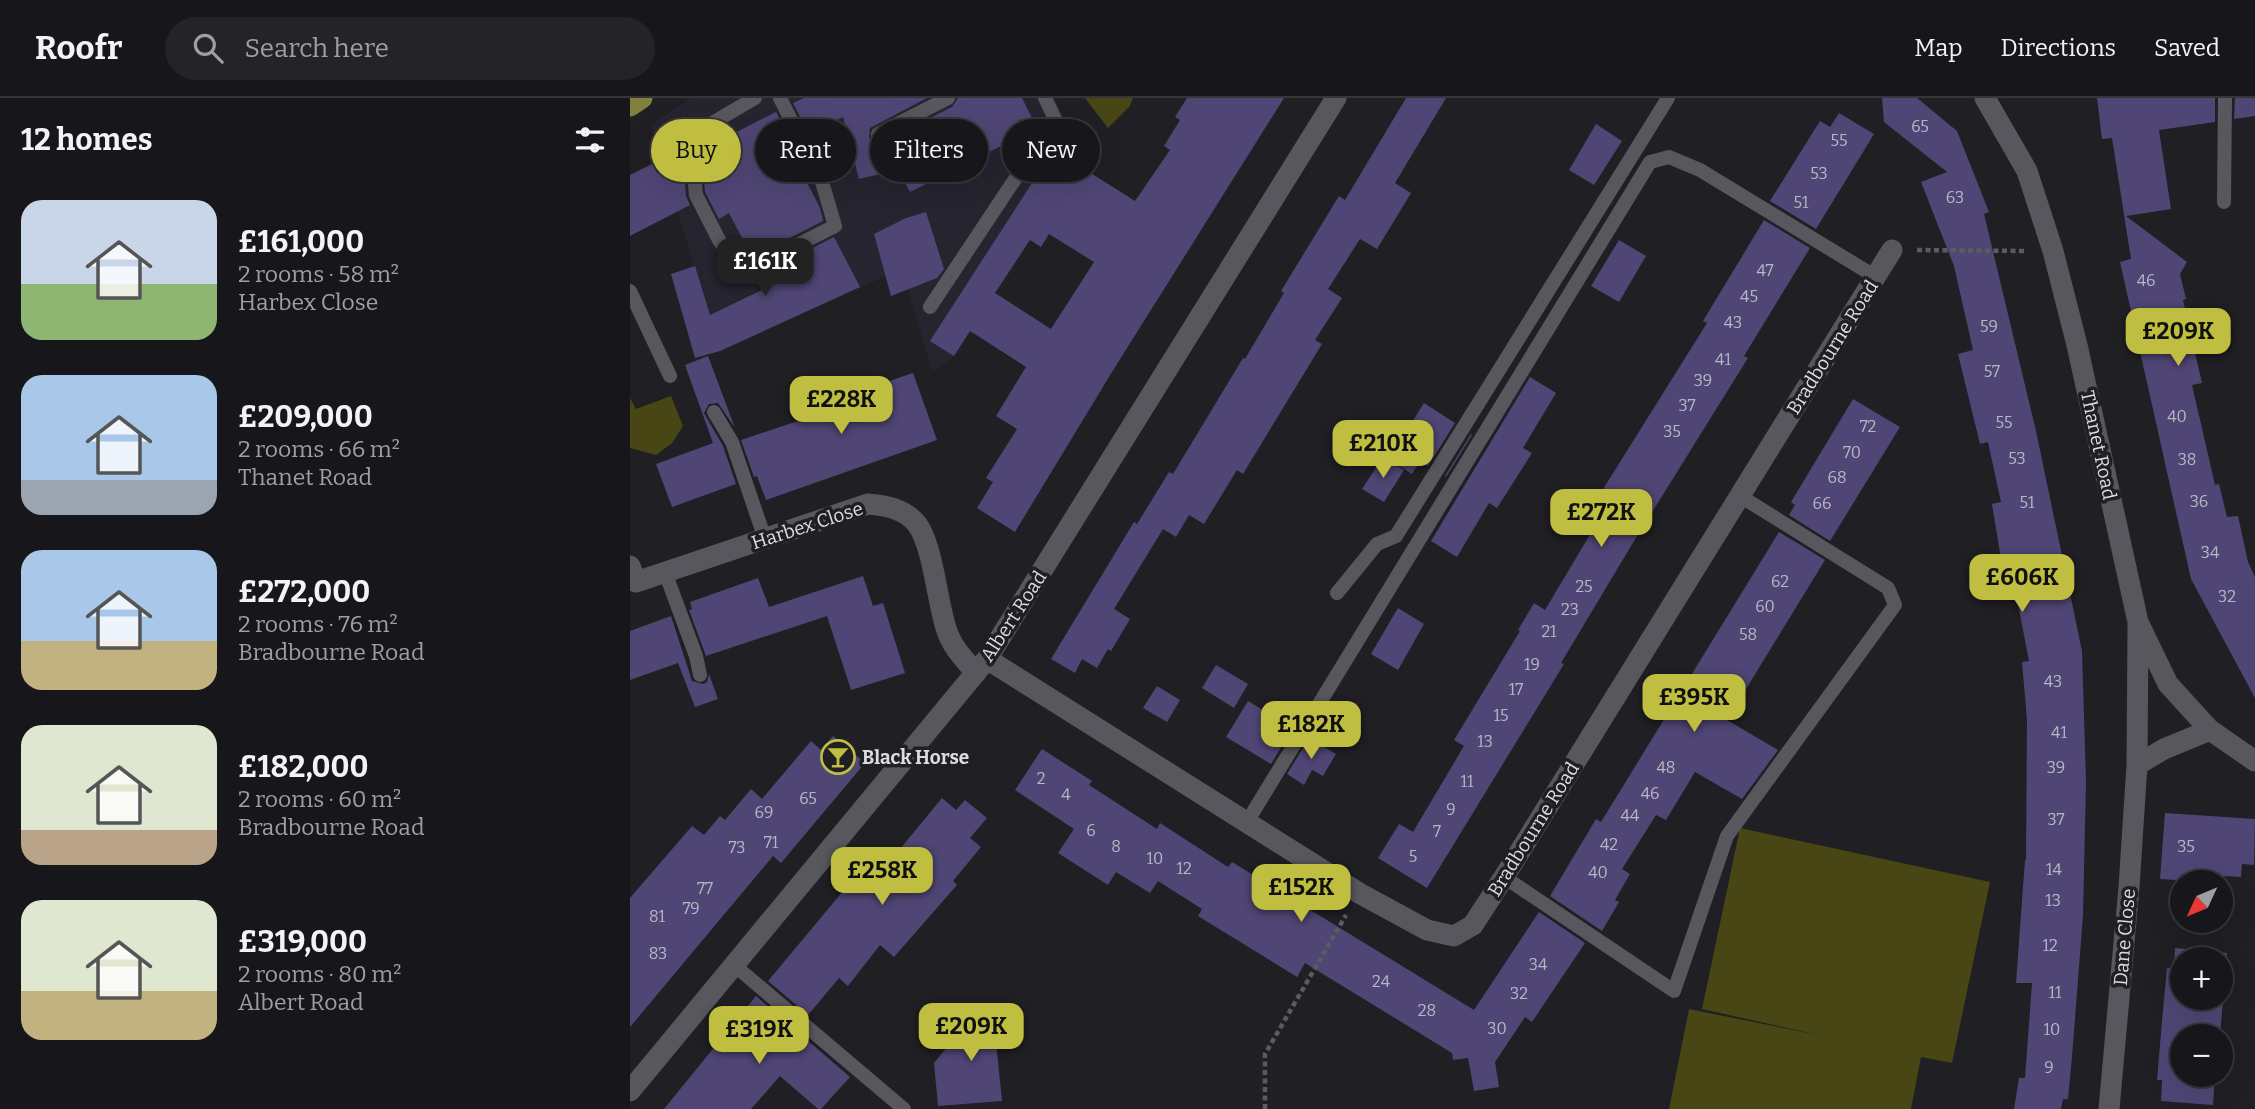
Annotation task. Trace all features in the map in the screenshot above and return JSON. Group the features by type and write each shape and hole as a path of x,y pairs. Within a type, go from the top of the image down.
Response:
{"main road":[{"path":"630,106 642,98"}],"street":[{"name":"Albert Road","path":"630,1091 981,666 1336,98"},
{"name":"Thanet Road","path":"1985,98 2027,171 2053,251 2077,345 2138,622 2168,684 2210,730 2255,761"},
{"name":"Bradbourne Road","path":"981,666 1247,822 1359,893 1427,930 1454,936 1473,925 1504,877 1892,250"},
{"name":"Harbex Close","path":"632,577 665,572 868,504 884,505 902,512 916,524 926,544 946,631 957,651 981,666"},
{"name":"Dane Close","path":"2109,1109 2137,765 2138,622"},
{"path":"2137,765 2164,749 2210,730"}],"lane":[{"path":"755,98 690,136 696,195 720,242 744,272 835,226 822,182 780,98"},
{"path":"907,119 948,98"},
{"path":"930,307 1055,119 1045,98"},
{"path":"1337,593 1377,544 1396,536 1668,98"},
{"path":"2224,202 2225,98"},
{"path":"1247,822 1650,162 1669,157 1700,170 1876,277"},
{"path":"630,291 670,376"},
{"path":"714,412 732,442 765,538"},
{"path":"1504,877 1674,991 1727,836 1895,605 1888,588 1740,496"},
{"path":"665,572 696,656 700,675"},
{"path":"734,965 904,1109"}],"path":[{"path":"1916,250 2053,251"},
{"path":"1265,1109 1265,1054 1359,893"}],"shaded area":[{"path":"691,98 1055,98 1064,119 1002,119 1002,182 1067,182 954,356 932,372 902,269 720,351 668,182 741,182 741,119 660,119"},
{"path":"1085,98 1133,98 1130,106 1108,128"},
{"path":"671,396 683,426 672,443 656,455 630,448 630,398 636,409"},
{"path":"1740,828 1990,882 1952,1063 1921,1057 1911,1109 1669,1109 1689,1009 1818,1035 1702,1009"}],"building":[{"path":"804,98 927,98 887,119 870,119 870,176 859,179 856,167 856,119 801,119 793,103"},
{"path":"958,98 1022,98 1032,119 1002,119 1002,146 988,153 988,119 928,119 952,107"},
{"path":"1187,98 1284,98 1015,532 977,508 993,482 986,478 1017,429 996,416 1026,367 970,331 954,356 930,341 1033,182 1100,182 1100,179 1135,201 1170,150 1164,146 1180,120 1175,117","holes":["1049,234 1094,262 1051,329 995,293 1030,240 1041,247"]},
{"path":"1406,98 1446,98 1395,183 1411,193 1377,249 1360,239 1328,289 1342,298 1315,340 1322,344 1243,474 1237,470 1204,524 1189,515 1176,537 1163,529 1114,609 1130,619 1111,651 1108,649 1097,668 1082,659 1075,673 1051,659 1134,522 1137,524 1169,472 1173,474 1243,358 1245,359 1284,293 1281,291 1339,196 1345,200"},
{"path":"1882,98 1917,98 1957,131 1989,212 1984,214 2036,431 2082,651 2086,781 2083,915 2068,1099 2063,1099 2061,1109 2014,1109 2019,1078 2025,1078 2032,983 2016,983 2026,860 2027,720 2022,662 2029,661 2012,573 2004,575 1992,504 2001,502 1988,442 1980,444 1958,354 1973,350 1954,266 1921,182 1947,172 1884,122"},
{"path":"2097,98 2215,98 2215,122 2159,130 2171,209 2126,216 2187,262 2180,274 2186,299 2183,300 2202,383 2192,385 2215,485 2219,484 2227,517 2238,516 2248,562 2255,577 2255,698 2191,579 2120,262 2131,259 2112,138 2102,139"},
{"path":"2235,98 2255,98 2255,116 2234,119"},
{"path":"776,112 780,119 762,119"},
{"path":"1839,113 1874,134 1816,229 1770,201 1820,121 1830,127"},
{"path":"755,123 755,182 807,182 820,208 823,221 752,257 729,213 719,219 705,192 704,182 741,182 741,130"},
{"path":"1596,124 1622,141 1594,185 1569,170"},
{"path":"651,164 651,182 685,182 690,205 630,236 630,175"},
{"path":"905,182 930,182 910,192"},
{"path":"926,212 944,269 937,278 891,296 874,234 906,218"},
{"path":"1764,220 1810,248 1744,356 1748,358 1631,546 1561,663 1564,664 1427,888 1378,858 1399,824 1413,832 1464,746 1454,740 1534,603 1545,610 1610,501 1600,494 1707,323 1703,321"},
{"path":"834,237 860,287 720,351 695,358 671,274 695,266 710,315 768,287 761,274"},
{"path":"1619,240 1646,256 1619,302 1591,286"},
{"path":"708,356 735,428 718,403 709,404 704,413 723,446 736,484 672,507 656,464 713,443 685,365"},
{"path":"913,373 937,440 766,500 757,476 754,477 741,440 825,412 820,397 858,384 860,391"},
{"path":"1530,377 1556,393 1523,448 1532,453 1497,508 1489,503 1457,557 1431,541"},
{"path":"1853,399 1900,427 1830,541 1789,515 1795,505 1791,502"},
{"path":"1424,403 1455,423 1428,466 1420,461 1412,474 1389,459"},
{"path":"1472,435 1446,477 1445,476"},
{"path":"1383,457 1404,470 1384,502 1362,489"},
{"path":"1779,532 1825,560 1727,720 1778,750 1742,799 1695,772 1666,820 1656,815 1622,869 1630,874 1615,900 1619,902 1602,931 1550,896 1596,819 1601,822"},
{"path":"863,576 873,606 883,603 905,673 851,690 827,616 706,656 689,610 692,609 690,602 758,578 769,607"},
{"path":"1398,608 1424,624 1398,670 1371,654"},
{"path":"671,616 692,681 703,684 707,682 709,674 718,699 695,707 678,663 630,680 630,631"},
{"path":"1216,665 1248,684 1234,708 1202,688"},
{"path":"1157,686 1180,700 1167,722 1143,708"},
{"path":"1248,701 1293,728 1271,764 1226,737"},
{"path":"833,736 865,763 781,863 773,856 630,1027 630,898 692,826 704,835 720,816 725,820 751,789 762,799 811,741 821,750"},
{"path":"1309,738 1336,754 1323,776 1312,770 1304,785 1287,774"},
{"path":"1042,749 1092,781 1089,785 1157,829 1160,823 1228,867 1232,862 1474,1010 1539,912 1585,943 1532,1022 1525,1017 1495,1062 1499,1087 1474,1091 1468,1058 1453,1060 1452,1053 1305,963 1297,977 1198,916 1202,909 1158,881 1150,893 1116,872 1108,885 1058,853 1074,829 1015,790"},
{"path":"942,798 956,810 965,800 987,818 970,838 981,847 953,881 957,885 894,957 880,945 848,986 839,978 808,1015 768,981 859,872 872,883"},
{"path":"2165,813 2255,819 2254,865 2242,864 2241,877 2233,877 2233,870 2170,870 2170,880 2160,879"},
{"path":"2167,968 2170,968 2170,1010 2222,1010 2221,1024 2170,1024 2170,1087 2214,1087 2213,1105 2161,1101 2162,1080 2157,1080"},
{"path":"756,996 850,1077 821,1109 780,1076 751,1109 664,1109"},
{"path":"982,1005 1009,1027 996,1042 1002,1101 938,1106 934,1063"}],"place":[{"name":"Black Horse","path":"838,757"}]}
